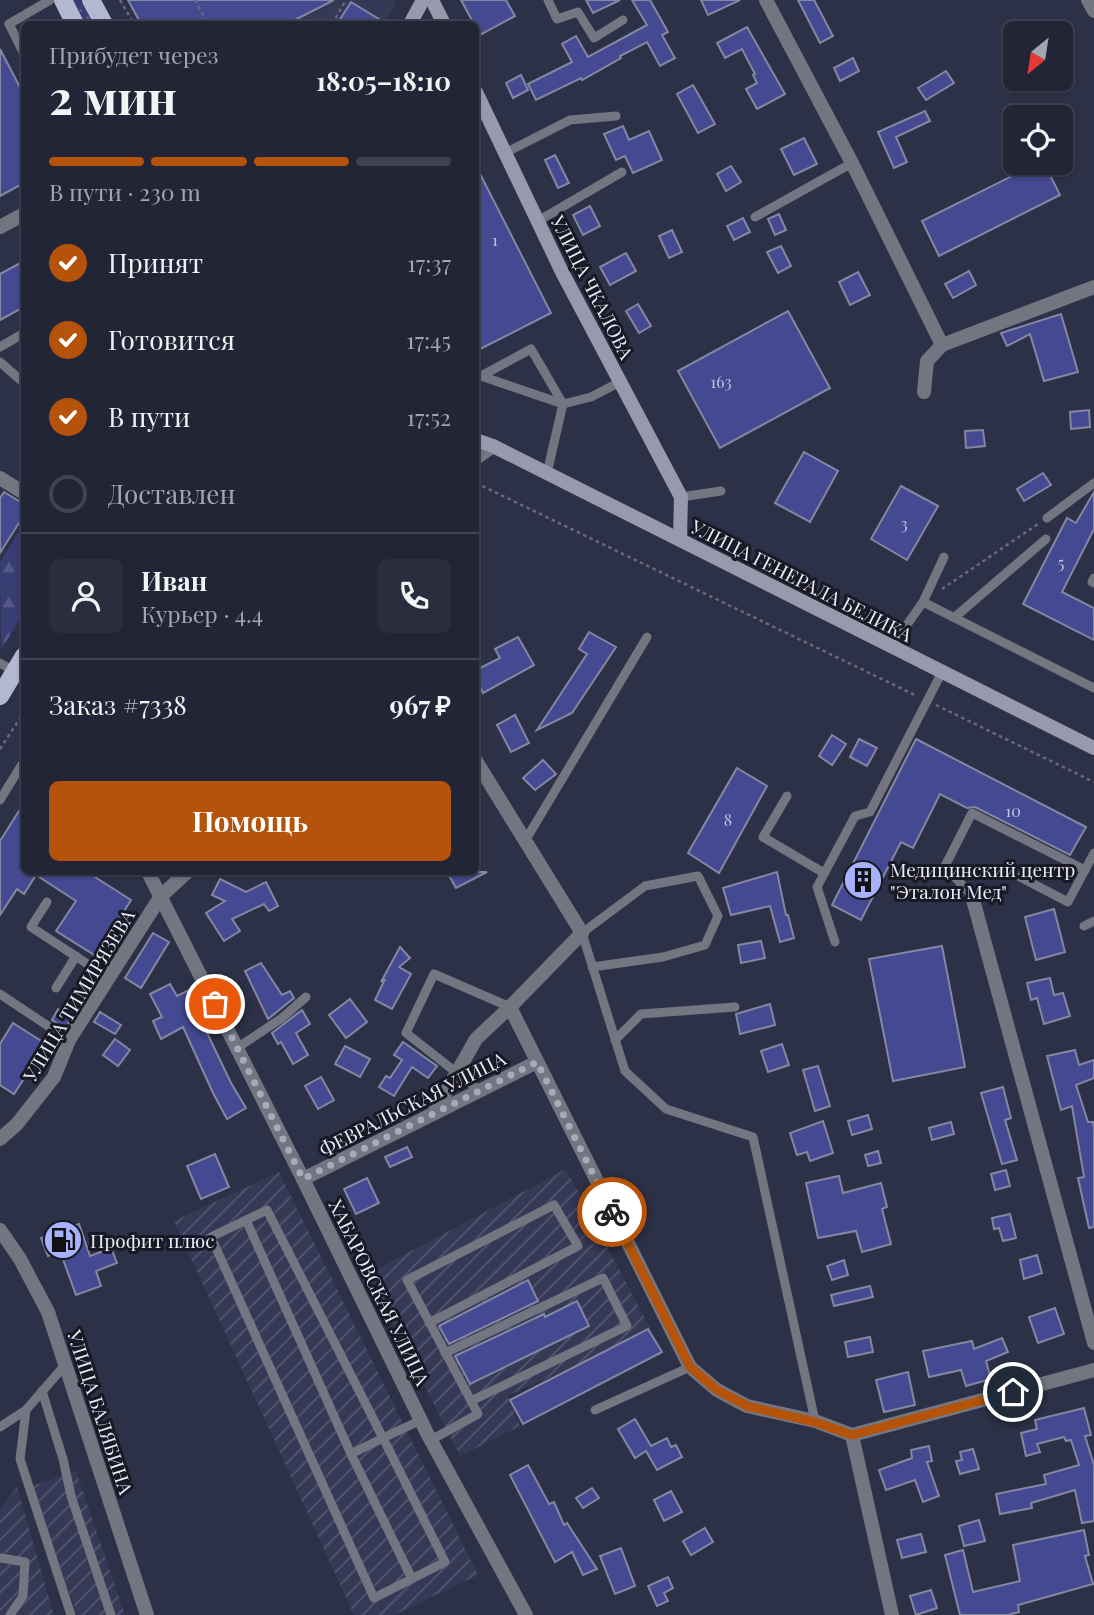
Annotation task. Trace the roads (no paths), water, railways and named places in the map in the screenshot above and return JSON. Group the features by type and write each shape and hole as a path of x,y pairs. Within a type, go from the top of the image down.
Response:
{"main road":[{"path":"62,0 73,21"},
{"path":"91,0 102,21"},
{"path":"412,21 423,0"},
{"path":"432,0 442,21"},
{"name":"УЛИЦА ЧКАЛОВА","path":"479,98 538,221 681,497"},
{"path":"479,431 493,446"},
{"path":"479,441 493,446"},
{"name":"УЛИЦА ГЕНЕРАЛА БЕЛИКА","path":"493,446 1094,748"},
{"path":"680,540 681,497"},
{"path":"0,696 17,662"}],"street":[{"path":"766,0 852,163 942,345"},
{"path":"1088,0 1094,11"},
{"path":"0,228 21,216"},
{"path":"924,392 928,360 942,345 1094,288"},
{"path":"479,456 493,446"},
{"path":"0,478 21,491"},
{"path":"434,1114 476,1039 582,933 479,766"},
{"name":"ХАБАРОВСКАЯ УЛИЦА","path":"150,875 431,1440 526,1615"},
{"name":"УЛИЦА ТИМИРЯЗЕВА","path":"0,1139 17,1124 54,1077 69,1040 161,897 184,875"},
{"path":"972,896 1094,1343"},
{"path":"510,1007 690,1367 717,1390 747,1406 815,1422 852,1435 1094,1370"},
{"name":"ФЕВРАЛЬСКАЯ УЛИЦА","path":"303,1179 537,1062"},
{"name":"УЛИЦА БАЛЯБИНА","path":"0,1230 4,1245 20,1259 48,1312 146,1615"},
{"path":"852,1435 892,1615"}],"lane":[{"path":"21,48 9,24 50,0"},
{"path":"548,0 557,19 578,12 594,38 624,20"},
{"path":"505,153 570,120 616,116"},
{"path":"755,217 852,163"},
{"path":"538,221 622,172"},
{"path":"0,347 21,335"},
{"path":"479,375 531,349 563,404 547,473"},
{"path":"0,362 21,380"},
{"path":"479,375 563,404 591,397 620,382"},
{"path":"1047,518 1094,483"},
{"path":"681,497 721,491"},
{"path":"955,617 1046,538"},
{"path":"892,646 923,601 944,557"},
{"path":"1094,578 1094,583"},
{"path":"923,601 1094,688"},
{"path":"525,841 647,637"},
{"path":"835,942 817,887 855,816 870,812 942,671"},
{"path":"0,800 21,766"},
{"path":"787,796 763,837 824,873"},
{"path":"972,896 945,866 972,813 1085,870"},
{"path":"1020,877 1068,902 1094,853"},
{"path":"592,967 663,957 705,945 718,915 698,876 645,886 582,933 592,967 625,1071 666,1109 753,1137 815,1422"},
{"path":"47,902 31,927 109,978"},
{"path":"1084,926 1094,921"},
{"path":"56,988 76,956"},
{"path":"480,1091 406,1032 434,974 510,1007"},
{"path":"237,1048 282,1018 306,997"},
{"path":"2,999 69,1040"},
{"path":"615,1040 641,1014 735,1007"},
{"path":"429,1323 578,1246 554,1205 407,1280 429,1323 478,1414 431,1440"},
{"path":"267,1210 445,1562 374,1598 211,1237 246,1220 267,1210"},
{"path":"246,1220 351,1454 412,1579"},
{"path":"445,1353 603,1278 627,1326 471,1402"},
{"path":"0,1427 26,1410 65,1365"},
{"path":"595,1410 690,1367"},
{"path":"42,1391 63,1459 71,1496 111,1615"},
{"path":"26,1410 20,1459 71,1615"},
{"path":"351,1454 421,1420"},
{"path":"0,1559 25,1562 23,1596 10,1615"}],"place":[{"name":"Медицинский центр \"Эталон Мед\"","path":"863,880"},
{"name":"Профит плюс","path":"63,1240"}]}
